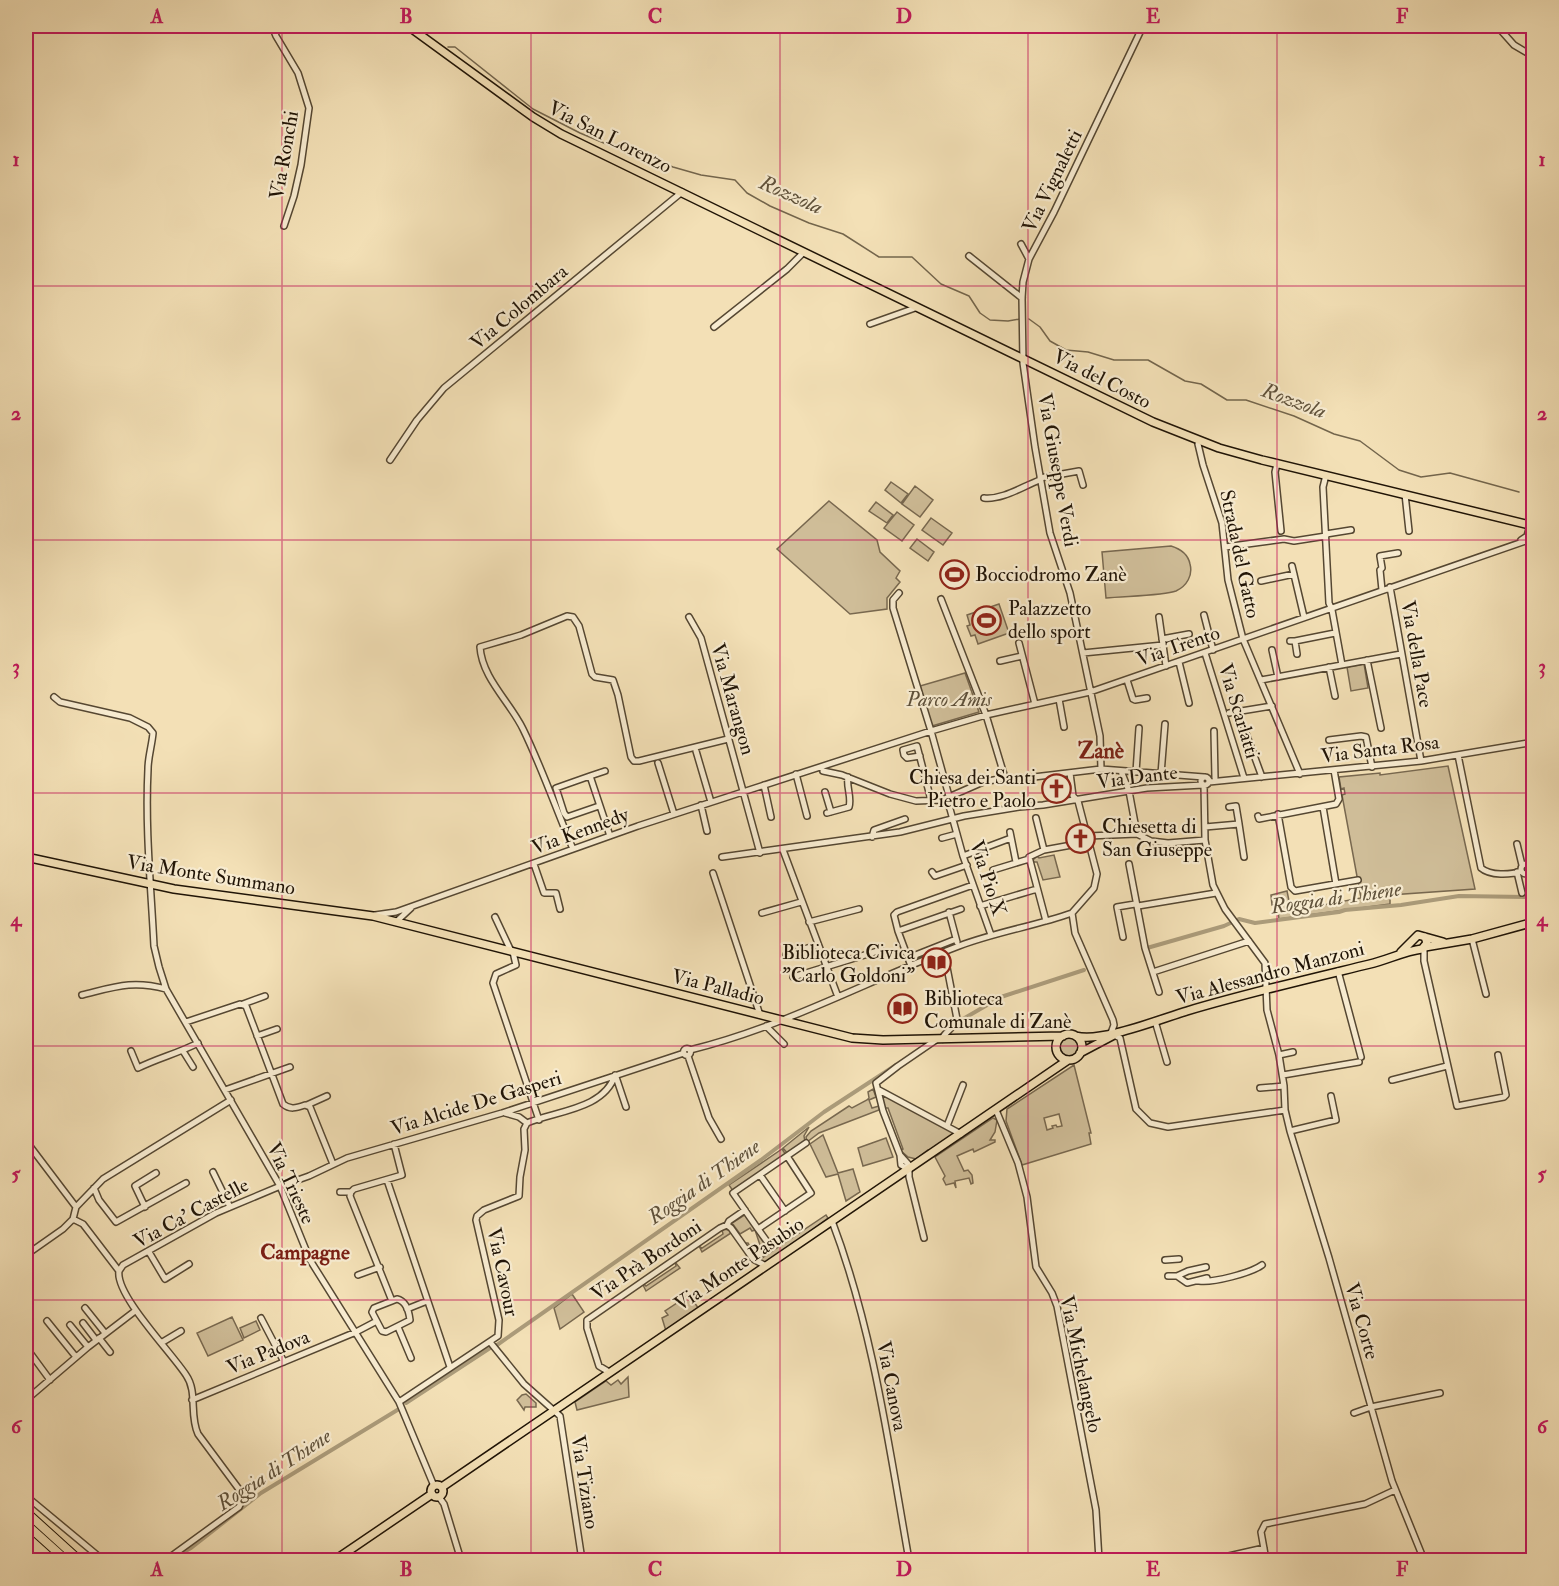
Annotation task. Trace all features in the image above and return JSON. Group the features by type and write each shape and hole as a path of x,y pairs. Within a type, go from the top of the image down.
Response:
{"highway":[{"path":"26,1512 79,1560"},
{"path":"26,1524 66,1560"}],"main road":[{"name":"Via San Lorenzo","path":"408,26 533,117 561,134 682,192"},
{"name":"Via del Costo","path":"682,192 915,308 1024,358 1153,422 1199,441 1277,464 1532,525"},
{"name":"Via Monte Summano","path":"26,857 151,884 394,921"},
{"name":"Via Palladio","path":"394,921 852,1038 939,1040 1063,1036"},
{"name":"Via Alessandro Manzoni","path":"1076,1036 1092,1037 1115,1034 1267,988 1394,957 1421,948 1472,939 1533,922"},
{"name":"Via Alessandro Manzoni","path":"1394,957 1418,935 1435,941 1454,943"},
{"path":"1412,941 1413,947 1421,948 1427,942 1425,937"},
{"path":"1038,1037 1051,1042 1057,1051 1068,1060 1075,1058 1082,1046 1076,1036 1069,1034 1063,1036 1058,1041 1057,1051 1059,1058 1054,1070"},
{"name":"Via Alessandro Manzoni","path":"1080,1053 1115,1034"},
{"path":"1092,1037 1093,1046"},
{"name":"Via Monte Pasubio","path":"442,1487 1068,1060"},
{"path":"335,1560 443,1493 439,1485 434,1486 431,1490 436,1496"}],"street":[{"name":"Via Ronchi","path":"272,26 298,73 309,108 301,165 284,226"},
{"name":"Via Vignaletti","path":"1024,358 1022,298 1023,282 1029,259 1054,212 1143,26"},
{"path":"1497,26 1514,45 1533,57"},
{"name":"Via Colombara","path":"390,460 417,420 444,388 682,192"},
{"path":"1021,244 1029,259"},
{"path":"714,327 787,269 804,252"},
{"path":"969,256 1022,298"},
{"path":"870,324 915,308"},
{"name":"Via Giuseppe Verdi","path":"1024,358 1040,479 1050,533 1070,593 1083,653 1100,736 1101,769"},
{"name":"Strada del Gatto","path":"1199,441 1201,457 1222,524 1229,586 1243,639 1300,774"},
{"path":"1277,464 1275,472 1281,531"},
{"path":"984,498 991,499 1004,495 1040,479 1079,471 1083,485"},
{"path":"1326,475 1323,487 1329,603 1342,665"},
{"path":"1405,494 1408,531"},
{"path":"1517,543 1527,536 1532,525"},
{"path":"1225,548 1284,539 1294,541 1351,530"},
{"name":"Via Trento","path":"823,768 986,715 1090,692 1533,538"},
{"path":"1382,590 1380,556 1398,553"},
{"path":"1292,566 1304,617"},
{"path":"1261,581 1294,574"},
{"name":"Via della Pace","path":"1390,587 1422,761"},
{"path":"898,593 893,600 893,608 950,796"},
{"path":"941,599 986,715 1005,778"},
{"path":"1204,615 1213,650"},
{"path":"573,849 522,728 480,656 480,647 521,635 567,616 573,617 579,626 592,674 595,677 613,680 632,759 639,761 728,739"},
{"name":"Via Marangon","path":"690,617 701,638 760,853"},
{"path":"1159,617 1166,666"},
{"path":"1297,654 1292,641 1335,633"},
{"path":"1083,653 1162,642 1189,634"},
{"path":"1019,643 1035,704"},
{"path":"1272,650 1278,677"},
{"name":"Via Scarlatti","path":"1205,653 1244,778"},
{"path":"1261,680 1401,654"},
{"path":"1000,661 1022,656"},
{"path":"1367,660 1381,728"},
{"path":"1179,662 1189,703"},
{"path":"1329,667 1335,696"},
{"path":"1127,680 1133,699 1147,698"},
{"name":"Via Trieste","path":"54,697 60,702 130,718 153,733 148,770 154,946 166,989 280,1186 310,1260 399,1402 434,1486"},
{"path":"1059,699 1064,727"},
{"path":"1229,713 1272,706"},
{"path":"1161,774 1165,724"},
{"path":"1136,772 1139,728"},
{"path":"1244,728 1262,777"},
{"path":"1214,732 1215,778"},
{"path":"1329,740 1366,737 1372,767"},
{"path":"901,742 907,758 920,756"},
{"name":"Via Santa Rosa","path":"1205,783 1422,761 1533,742"},
{"path":"903,750 916,746 931,801"},
{"path":"696,751 711,802"},
{"path":"1458,755 1481,868 1489,873 1520,869 1527,874 1532,872"},
{"path":"658,763 674,814"},
{"path":"825,792 829,813 849,807 850,798 845,776 834,765"},
{"path":"823,768 905,798 931,801 942,800 983,782 1101,769 1194,776 1205,783"},
{"name":"Via Kennedy","path":"373,916 396,912 674,814 797,774 823,768"},
{"path":"1258,816 1259,819 1336,804 1339,799 1334,770"},
{"path":"599,806 567,817 556,788 605,771"},
{"path":"1121,771 1129,791 1137,834"},
{"path":"1070,773 1073,796 1078,801 1097,874 1090,893 1072,913 1075,933 1114,1025 1115,1034 1120,1038 1136,1109 1149,1123 1168,1127 1285,1110"},
{"path":"797,774 807,816"},
{"path":"590,776 610,836"},
{"name":"Via Santa Rosa","path":"1205,783 1215,778 1229,780"},
{"name":"Via Dante","path":"722,857 872,837 953,819 1075,799 1205,783"},
{"name":"Via Corte","path":"1205,783 1205,840 1216,893 1265,963 1267,1010 1280,1055 1285,1110 1290,1131 1329,1258 1392,1481 1424,1560"},
{"path":"764,785 771,817"},
{"path":"942,800 948,804 957,794"},
{"name":"Via Pio X","path":"948,804 963,856 991,935"},
{"path":"701,805 706,831"},
{"path":"1229,807 1236,806 1244,857"},
{"path":"1323,807 1336,884"},
{"path":"1278,814 1292,889 1295,891 1358,880"},
{"path":"1036,818 1044,850"},
{"path":"872,837 874,830 905,819"},
{"path":"1205,827 1239,824"},
{"path":"942,838 957,834"},
{"path":"993,870 1029,859 1032,854 1044,850 1075,845 1088,839 1137,834 1157,843 1205,840"},
{"path":"963,856 1011,835 1016,862"},
{"path":"1516,843 1522,893"},
{"path":"783,850 838,997"},
{"path":"1029,859 1046,921"},
{"path":"534,864 544,893 556,893 560,909"},
{"path":"1130,864 1145,948 1158,992"},
{"path":"932,872 935,876 967,865"},
{"path":"713,873 760,1015"},
{"path":"911,966 894,919 897,912 973,885"},
{"path":"980,906 1037,889"},
{"path":"1123,937 1117,907 1134,904 1138,906 1216,893"},
{"path":"762,913 801,902"},
{"path":"394,921 407,914 412,906"},
{"path":"809,922 859,909"},
{"path":"898,931 961,909"},
{"path":"394,921 396,912"},
{"path":"949,912 959,946"},
{"name":"Via Alcide De Gasperi","path":"280,1186 309,1176 333,1164 394,1144 502,1113 688,1053 766,1026 959,946 1072,913"},
{"path":"407,914 406,918 411,926"},
{"path":"495,917 516,965 496,975 493,983 539,1120"},
{"path":"908,958 956,939"},
{"path":"1472,939 1486,994"},
{"path":"1152,972 1249,941"},
{"path":"786,956 818,945"},
{"path":"1421,948 1457,1106 1506,1095 1498,1055"},
{"path":"793,978 881,950"},
{"path":"924,1238 909,1165 900,1155 883,1111 876,1085 877,1082 939,1040 956,1022 944,952"},
{"path":"1283,1075 1360,1059 1338,971"},
{"path":"82,995 127,984 143,984 166,989"},
{"path":"186,1022 265,996"},
{"path":"243,1004 246,1006 282,1104 287,1108 307,1106 327,1096"},
{"name":"Via Alessandro Manzoni","path":"1155,1021 1167,1062"},
{"path":"766,1026 784,1044"},
{"path":"257,1036 277,1029"},
{"path":"131,1051 138,1068 198,1043"},
{"path":"183,1051 193,1067"},
{"path":"1280,1055 1293,1052"},
{"path":"688,1053 712,1124 720,1139"},
{"path":"1392,1080 1447,1066"},
{"path":"225,1090 290,1067"},
{"path":"615,1076 626,1107"},
{"path":"502,1113 513,1114 526,1123 539,1120 592,1100 606,1090 615,1076"},
{"path":"947,1126 963,1085"},
{"path":"1260,1088 1284,1086"},
{"path":"879,1090 961,1134"},
{"path":"1290,1131 1336,1120 1331,1096"},
{"path":"26,1255 63,1229 73,1219 76,1208 94,1188 120,1168 231,1100"},
{"path":"307,1106 312,1110 333,1164"},
{"name":"Via Michelangelo","path":"996,1110 1018,1163 1027,1197 1036,1267 1057,1306 1096,1510 1099,1560"},
{"name":"Via Cavour","path":"399,1402 498,1336 500,1326 477,1216 484,1210 519,1196 526,1123"},
{"path":"26,1141 76,1208"},
{"path":"755,1258 771,1247 733,1193 806,1143"},
{"path":"340,1192 351,1192 402,1175 394,1144"},
{"path":"759,1229 811,1193 788,1156"},
{"path":"904,1162 919,1163"},
{"path":"898,1177 904,1162"},
{"path":"213,1172 230,1207"},
{"path":"145,1207 135,1186 156,1173"},
{"path":"760,1175 785,1211"},
{"path":"387,1180 450,1367"},
{"path":"94,1188 99,1200 116,1222 186,1183"},
{"name":"Via Ca' Castelle","path":"119,1270 123,1265 192,1226 280,1186"},
{"path":"351,1192 351,1200 392,1301"},
{"path":"727,1225 745,1210"},
{"path":"73,1219 82,1224 119,1270 119,1277 135,1311 187,1376 190,1382 194,1425 198,1434 244,1496 239,1507 166,1560"},
{"name":"Via Canova","path":"832,1221 841,1245 871,1354 909,1560"},
{"name":"Via Prà Bordoni","path":"597,1380 599,1366 587,1328 587,1320 720,1228 727,1225 731,1227 755,1258 766,1266"},
{"path":"149,1252 165,1279 189,1264"},
{"name":"Via Prà Bordoni","path":"755,1258 756,1273"},
{"path":"1165,1260 1179,1259"},
{"path":"1199,1281 1212,1281 1262,1265"},
{"path":"358,1275 380,1267"},
{"path":"1168,1276 1177,1276 1206,1267"},
{"path":"1177,1276 1187,1283 1208,1278"},
{"path":"402,1300 407,1309 410,1320 398,1327 382,1331 372,1315 374,1308 392,1301 402,1300"},
{"path":"407,1309 427,1301"},
{"path":"85,1308 105,1333"},
{"path":"26,1400 87,1347 135,1311"},
{"path":"261,1318 284,1362"},
{"path":"47,1321 76,1357"},
{"name":"Via Padova","path":"192,1402 375,1322"},
{"path":"83,1323 110,1352"},
{"path":"70,1325 87,1347"},
{"path":"398,1327 411,1358"},
{"path":"161,1343 181,1331"},
{"path":"490,1342 524,1384 555,1410"},
{"path":"28,1350 50,1380"},
{"path":"599,1366 609,1372"},
{"path":"1354,1413 1371,1407 1440,1393"},
{"name":"Via Tiziano","path":"555,1410 560,1416 582,1560"},
{"path":"1385,1494 1392,1481"},
{"path":"1266,1560 1261,1532 1265,1524 1365,1504 1395,1490"},
{"path":"26,1496 103,1560"},
{"path":"436,1496 444,1504 461,1560"},
{"path":"1220,1558 1264,1548"}],"green space":[{"path":"891,482 908,494 901,503 885,490"},
{"path":"915,486 933,500 920,517 902,504"},
{"path":"829,501 877,540 880,552 900,571 896,578 900,582 887,598 887,609 850,614 777,549"},
{"path":"876,502 893,515 887,523 869,511"},
{"path":"897,512 914,525 902,541 884,528"},
{"path":"931,518 952,533 943,545 922,530"},
{"path":"917,539 934,552 928,561 910,548"},
{"path":"1171,546 1183,552 1189,560 1190,576 1183,586 1176,591 1162,594 1106,598 1102,552"},
{"name":"Palazzetto dello sport","path":"999,604 1009,633 978,644 975,635 971,636 967,626 970,625 967,615"},
{"path":"1364,664 1368,688 1351,691 1347,667"},
{"name":"Parco Amis","path":"965,673 979,712 932,726 920,686"},
{"path":"1448,766 1475,889 1390,895 1390,904 1279,919 1277,905 1272,905 1271,895 1287,891 1291,911 1361,898 1342,795 1345,794 1344,788 1341,789 1339,777 1380,773 1380,775"},
{"path":"1054,855 1060,877 1043,880 1037,862 1033,860 1037,856 1039,858"},
{"path":"1069,1038 1075,1041 1078,1047 1075,1053 1069,1056 1063,1053 1060,1047 1063,1041"},
{"path":"1074,1065 1091,1133 1089,1133 1091,1144 1022,1165 1006,1121 1007,1109","holes":["1059,1114 1062,1126 1052,1126 1053,1128 1047,1130 1044,1118"]},
{"path":"873,1089 876,1097 869,1100 872,1108 879,1106 879,1110 819,1133 807,1142 806,1137 811,1131 849,1106 852,1108 867,1100 868,1092"},
{"path":"883,1095 955,1133 932,1152 928,1150 916,1159 908,1157 900,1150 903,1149 888,1108 884,1108 881,1097"},
{"path":"993,1118 997,1120 995,1132 990,1140 995,1140 995,1142 974,1152 973,1149 957,1156 964,1171 968,1170 972,1175 973,1183 971,1184 969,1178 955,1181 956,1188 954,1183 946,1185 943,1179 945,1176 935,1157"},
{"path":"809,1127 804,1136 805,1142 788,1154 783,1148"},
{"path":"823,1135 838,1173 853,1169 860,1192 846,1201 838,1174 826,1177 810,1144"},
{"path":"886,1138 893,1157 863,1166 858,1148"},
{"path":"782,1149 786,1155 733,1191 729,1185"},
{"path":"746,1214 766,1244 754,1252 759,1260 826,1215 828,1218 766,1264 758,1261 745,1243 748,1243 751,1248 760,1245 755,1230 752,1231 750,1228 740,1234 732,1223"},
{"path":"723,1229 731,1233 702,1252 699,1246 702,1248 723,1234"},
{"path":"675,1262 680,1268 646,1291 644,1284 646,1286 676,1266"},
{"path":"572,1294 584,1312 560,1329 554,1308"},
{"path":"689,1295 699,1309 666,1331 662,1318 668,1315 665,1311"},
{"path":"232,1317 243,1340 208,1356 197,1333"},
{"path":"256,1321 260,1330 244,1338 240,1328"},
{"path":"628,1377 629,1397 577,1410 575,1402 606,1381 611,1385 618,1380 621,1384"},
{"path":"526,1394 536,1403 536,1407 525,1407 524,1410 517,1400"}],"waterway":[{"name":"Rozzola","path":"448,47 455,47 533,109 580,133 673,167 701,175 735,180 747,193 770,206 809,223 843,234 879,257 912,257 941,284 969,296 980,313 990,320 1020,319"},
{"name":"Rozzola","path":"1029,319 1040,327 1050,341 1066,350 1088,352 1114,360 1148,360 1185,381 1201,384 1227,400 1246,400 1294,416 1334,434 1360,441 1399,470 1421,477 1450,473 1519,492"},
{"name":"Roggia di Thiene","path":"1147,948 1224,926 1239,919 1255,923 1459,896 1534,897"},
{"name":"Roggia di Thiene","path":"963,1019 1001,997 1084,970"},
{"name":"Roggia di Thiene","path":"497,1345 761,1160 824,1112 896,1065"},
{"name":"Roggia di Thiene","path":"406,1403 490,1348"},
{"name":"Roggia di Thiene","path":"169,1560 191,1548 261,1493 399,1409"}],"place":[{"name":"Bocciodromo Zanè","path":"954,574"},
{"name":"Palazzetto dello sport","path":"987,620"},
{"name":"Chiesa dei Santi Pietro e Paolo","path":"1057,788"},
{"name":"Chiesetta di San Giuseppe","path":"1081,838"},
{"name":"Biblioteca Civica \"Carlo Goldoni\"","path":"936,963"},
{"name":"Biblioteca Comunale di Zanè","path":"903,1009"}],"district":[{"name":"Zanè","path":"1101,751"},
{"name":"Campagne","path":"305,1252"}]}
